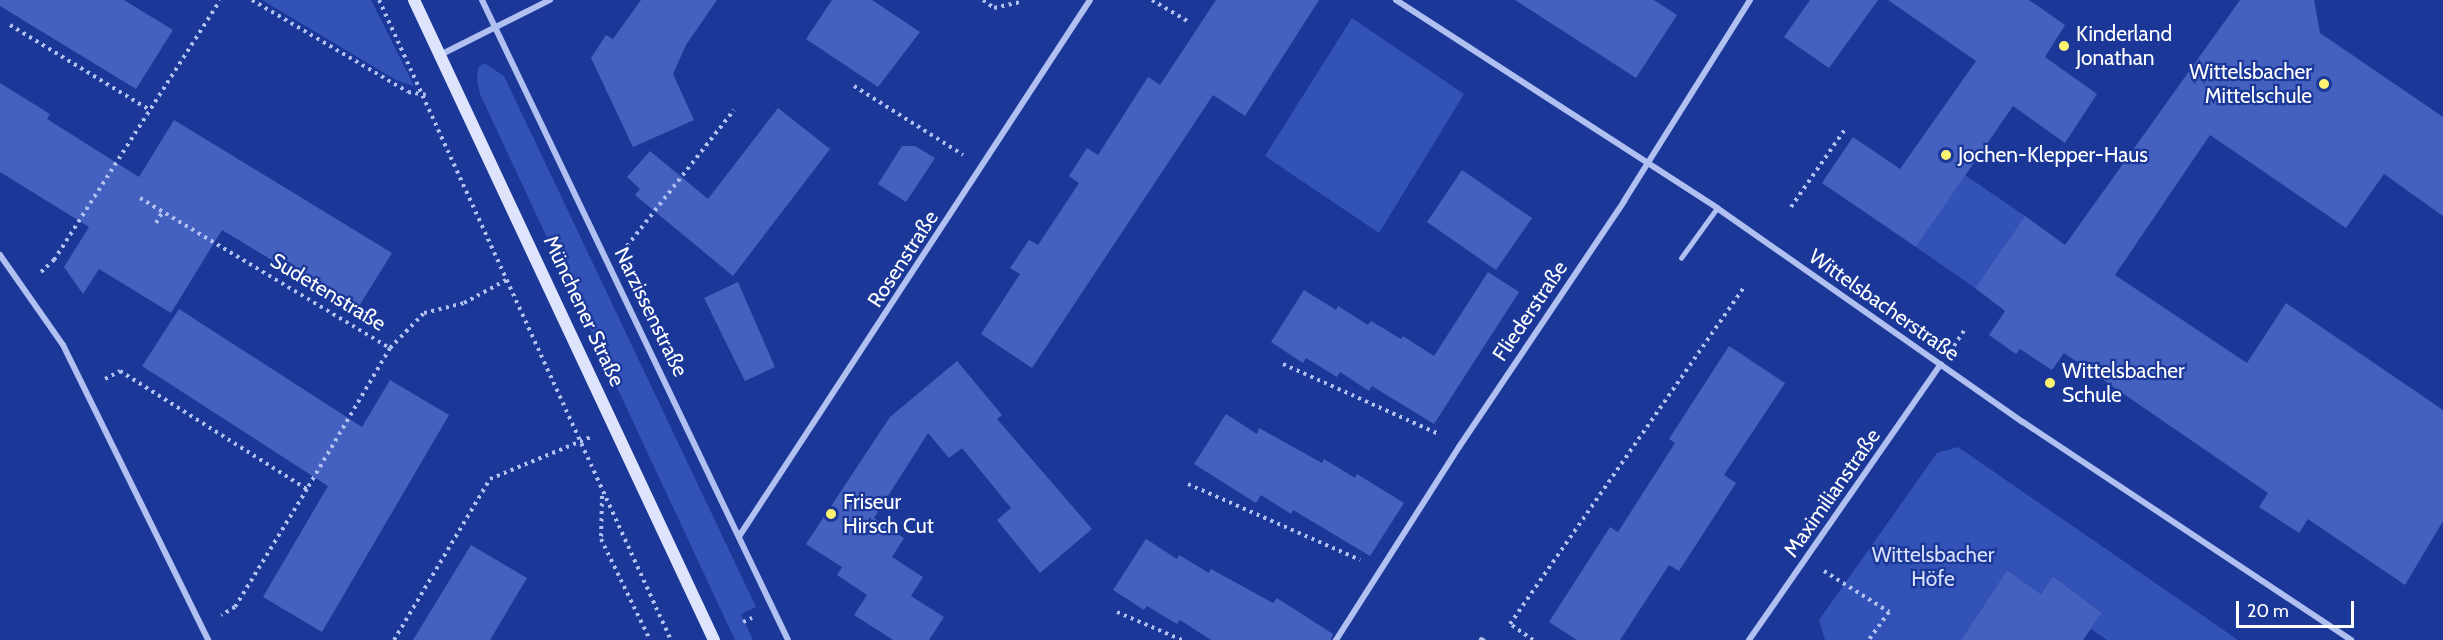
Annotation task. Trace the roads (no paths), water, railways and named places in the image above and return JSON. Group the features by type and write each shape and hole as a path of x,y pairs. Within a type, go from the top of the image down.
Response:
{"street":[{"name":"Münchener Straße","path":"414,0 617,426 714,640"},
{"name":"Narzissenstraße","path":"482,0 740,535 788,640"},
{"path":"440,55 550,0"},
{"name":"Rosenstraße","path":"740,535 1090,0"},
{"name":"Wittelsbacherstraße","path":"1396,0 1717,208 1941,364 2351,640"},
{"name":"Fliederstraße","path":"1336,640 1459,447 1647,162 1749,0"},
{"path":"0,255 26,287 86,388 208,640"},
{"name":"Maximilianstraße","path":"1749,640 1941,364"}],"lane":[{"path":"1681,258 1717,208"}],"place":[{"name":"Kinderland Jonathan","path":"2064,46"},
{"name":"Wittelsbacher Mittelschule","path":"2324,84"},
{"name":"Jochen-Klepper-Haus","path":"1946,155"},
{"name":"Wittelsbacher Schule","path":"2050,383"},
{"name":"Friseur Hirsch Cut","path":"831,514"}],"park label":[{"name":"Wittelsbacher Höfe","path":"1933,567"}]}
